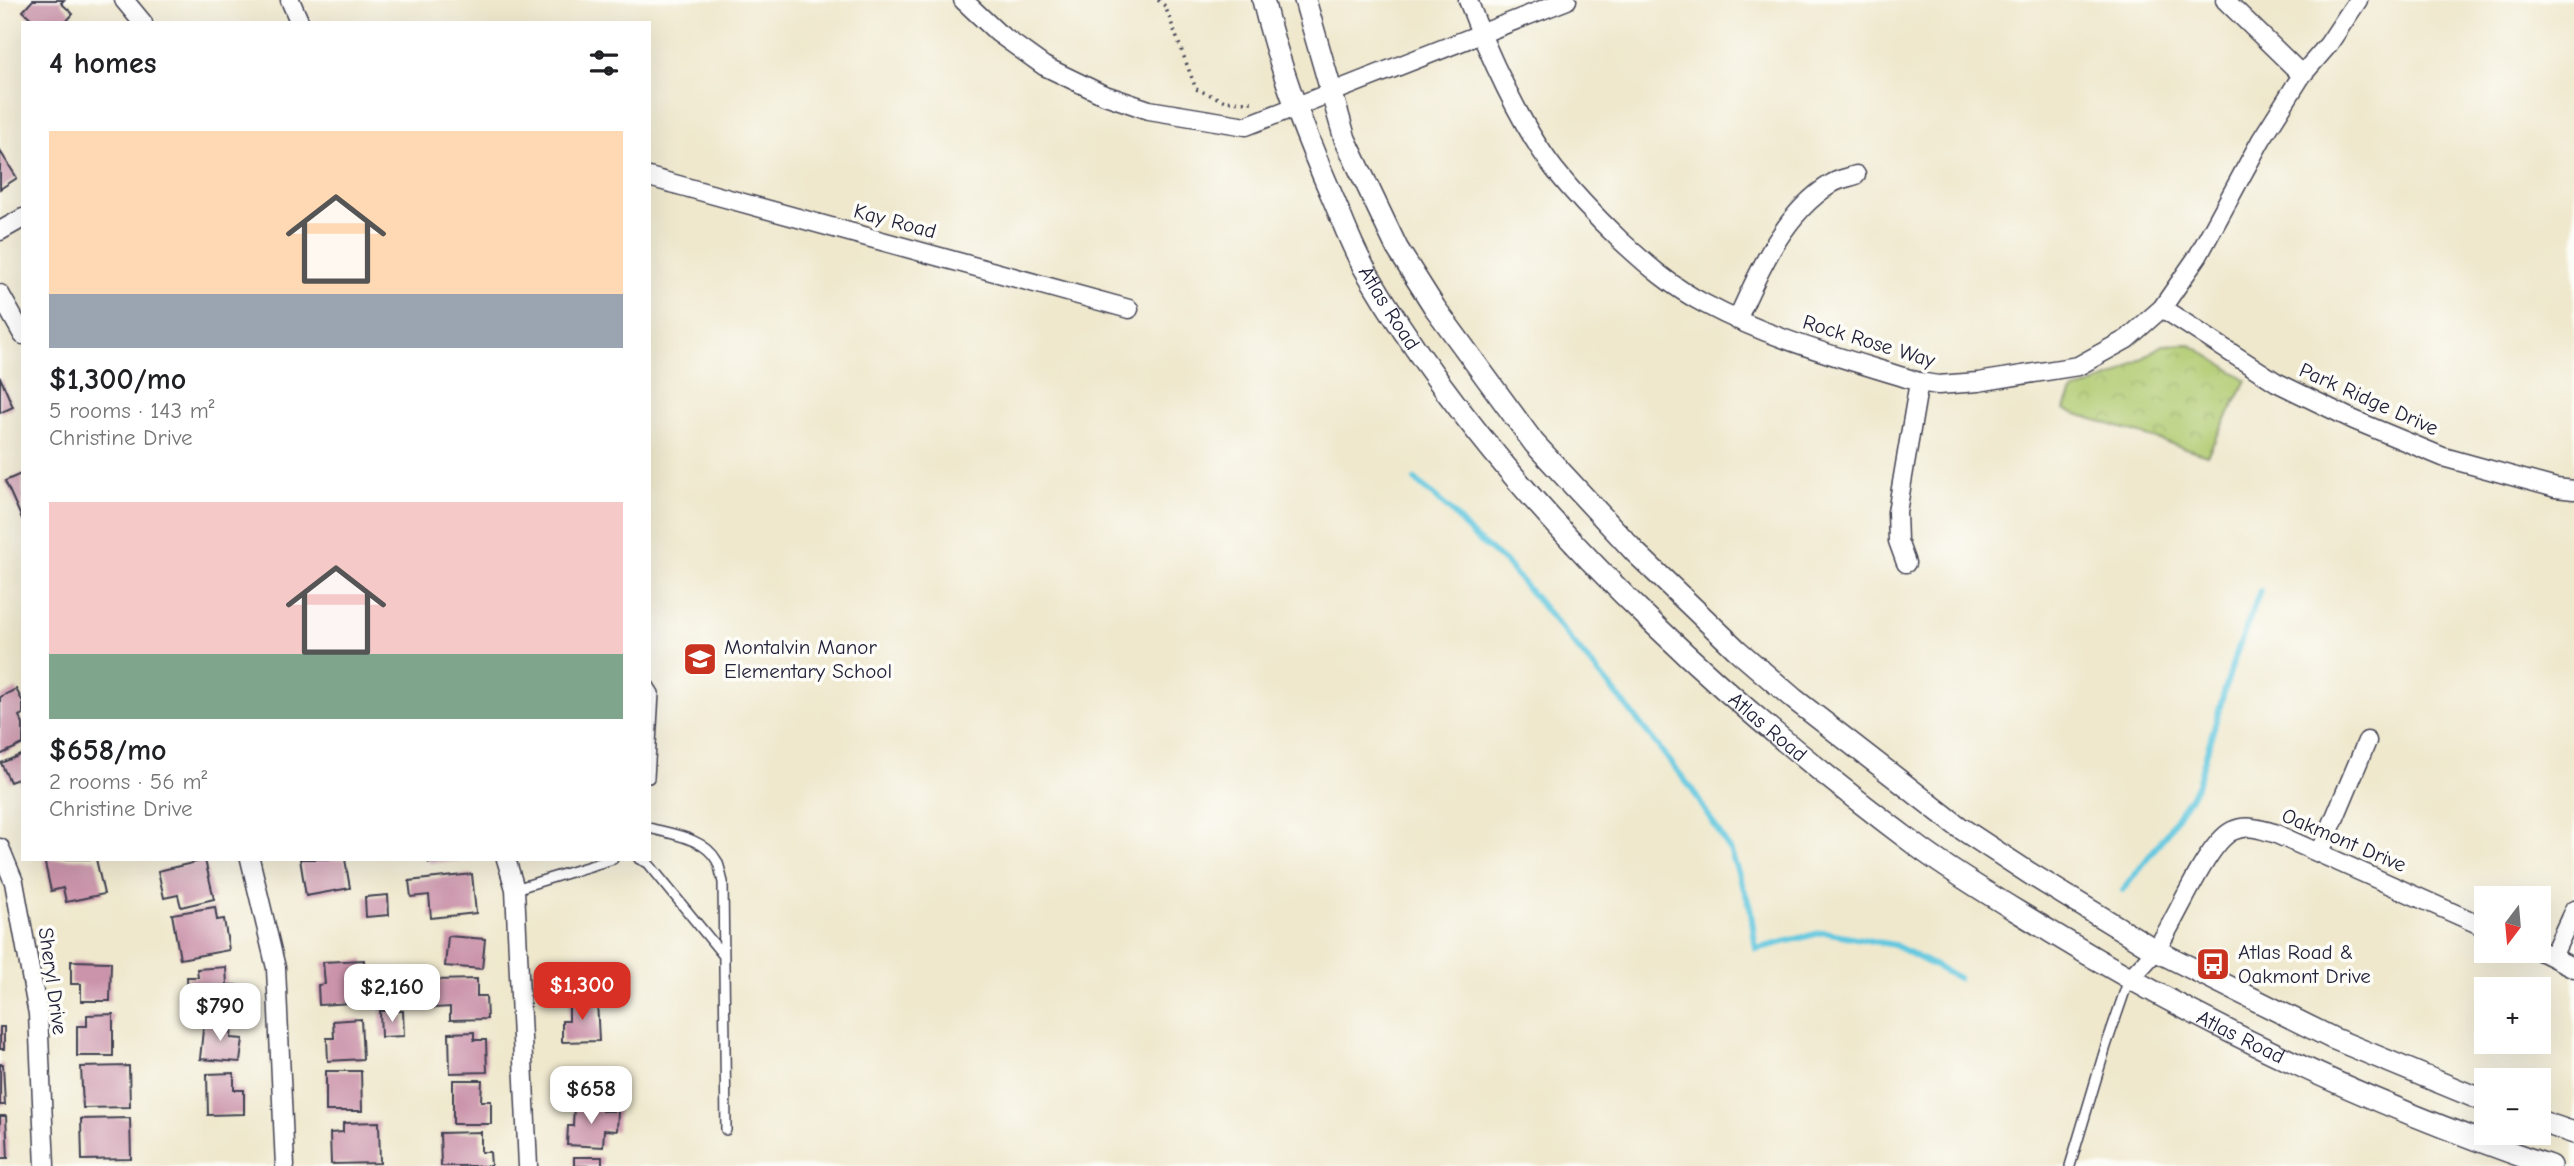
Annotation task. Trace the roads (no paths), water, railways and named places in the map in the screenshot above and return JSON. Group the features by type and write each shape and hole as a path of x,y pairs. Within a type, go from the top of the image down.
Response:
{"street":[{"path":"124,0 141,21"},
{"path":"290,0 299,21"},
{"path":"963,0 998,33 1044,66 1102,94 1149,110 1246,126 1567,0"},
{"name":"Atlas Road","path":"1263,0 1295,108 1363,267 1424,362 1504,468 1608,580 1711,679 1924,851 2129,979 2316,1073 2407,1113 2550,1166"},
{"name":"Atlas Road","path":"1305,0 1331,94 1351,151 1397,248 1435,308 1534,443 1636,553 1737,650 1794,699 1948,818 2029,873 2155,950 2332,1038 2474,1097"},
{"name":"Rock Rose Way","path":"1468,0 1480,33 1530,132 1554,168 1592,213 1663,280 1737,320 1778,337 1919,382 1938,385 1978,382 2078,366 2127,339 2162,308 2198,256 2261,139 2302,75 2328,45 2358,0"},
{"path":"2225,0 2302,75"},
{"path":"1737,320 1759,271 1789,224 1810,201 1832,183 1856,175"},
{"name":"Kay Road","path":"651,178 1129,309"},
{"path":"0,231 21,219"},
{"path":"0,294 21,331"},
{"name":"Park Ridge Drive","path":"2162,308 2276,382 2354,420 2443,457 2574,491"},
{"path":"1906,563 1898,541 1896,512 1919,382"},
{"path":"2320,853 2367,741"},
{"name":"Oakmont Drive","path":"2129,979 2155,950 2208,858 2229,833 2242,827 2274,833 2474,922"},
{"name":"Sheryl Drive","path":"0,848 15,882 38,1014 45,1166"},
{"path":"250,861 276,968 285,1166"},
{"path":"507,861 515,889 528,1166"},
{"path":"2552,943 2574,910"},
{"path":"2552,957 2574,968"},
{"path":"2551,1125 2574,1133"}],"lane":[{"path":"651,688 654,692 651,730"},
{"path":"651,829 688,839 704,847 716,860 723,883 726,1130"},
{"path":"515,889 606,861"},
{"path":"644,861 648,863 723,955"},
{"path":"2070,1166 2129,979"}],"waterway":[{"path":"1415,480 1450,510 1473,536 1506,563 1691,788 1730,850 1750,906 1756,949 1824,932 1894,945 1958,978"},
{"path":"2123,890 2164,837 2197,786 2232,665 2260,591"}],"place":[{"name":"Montalvin Manor Elementary School","path":"700,659"},
{"name":"Atlas Road & Oakmont Drive","path":"2213,964"}]}
